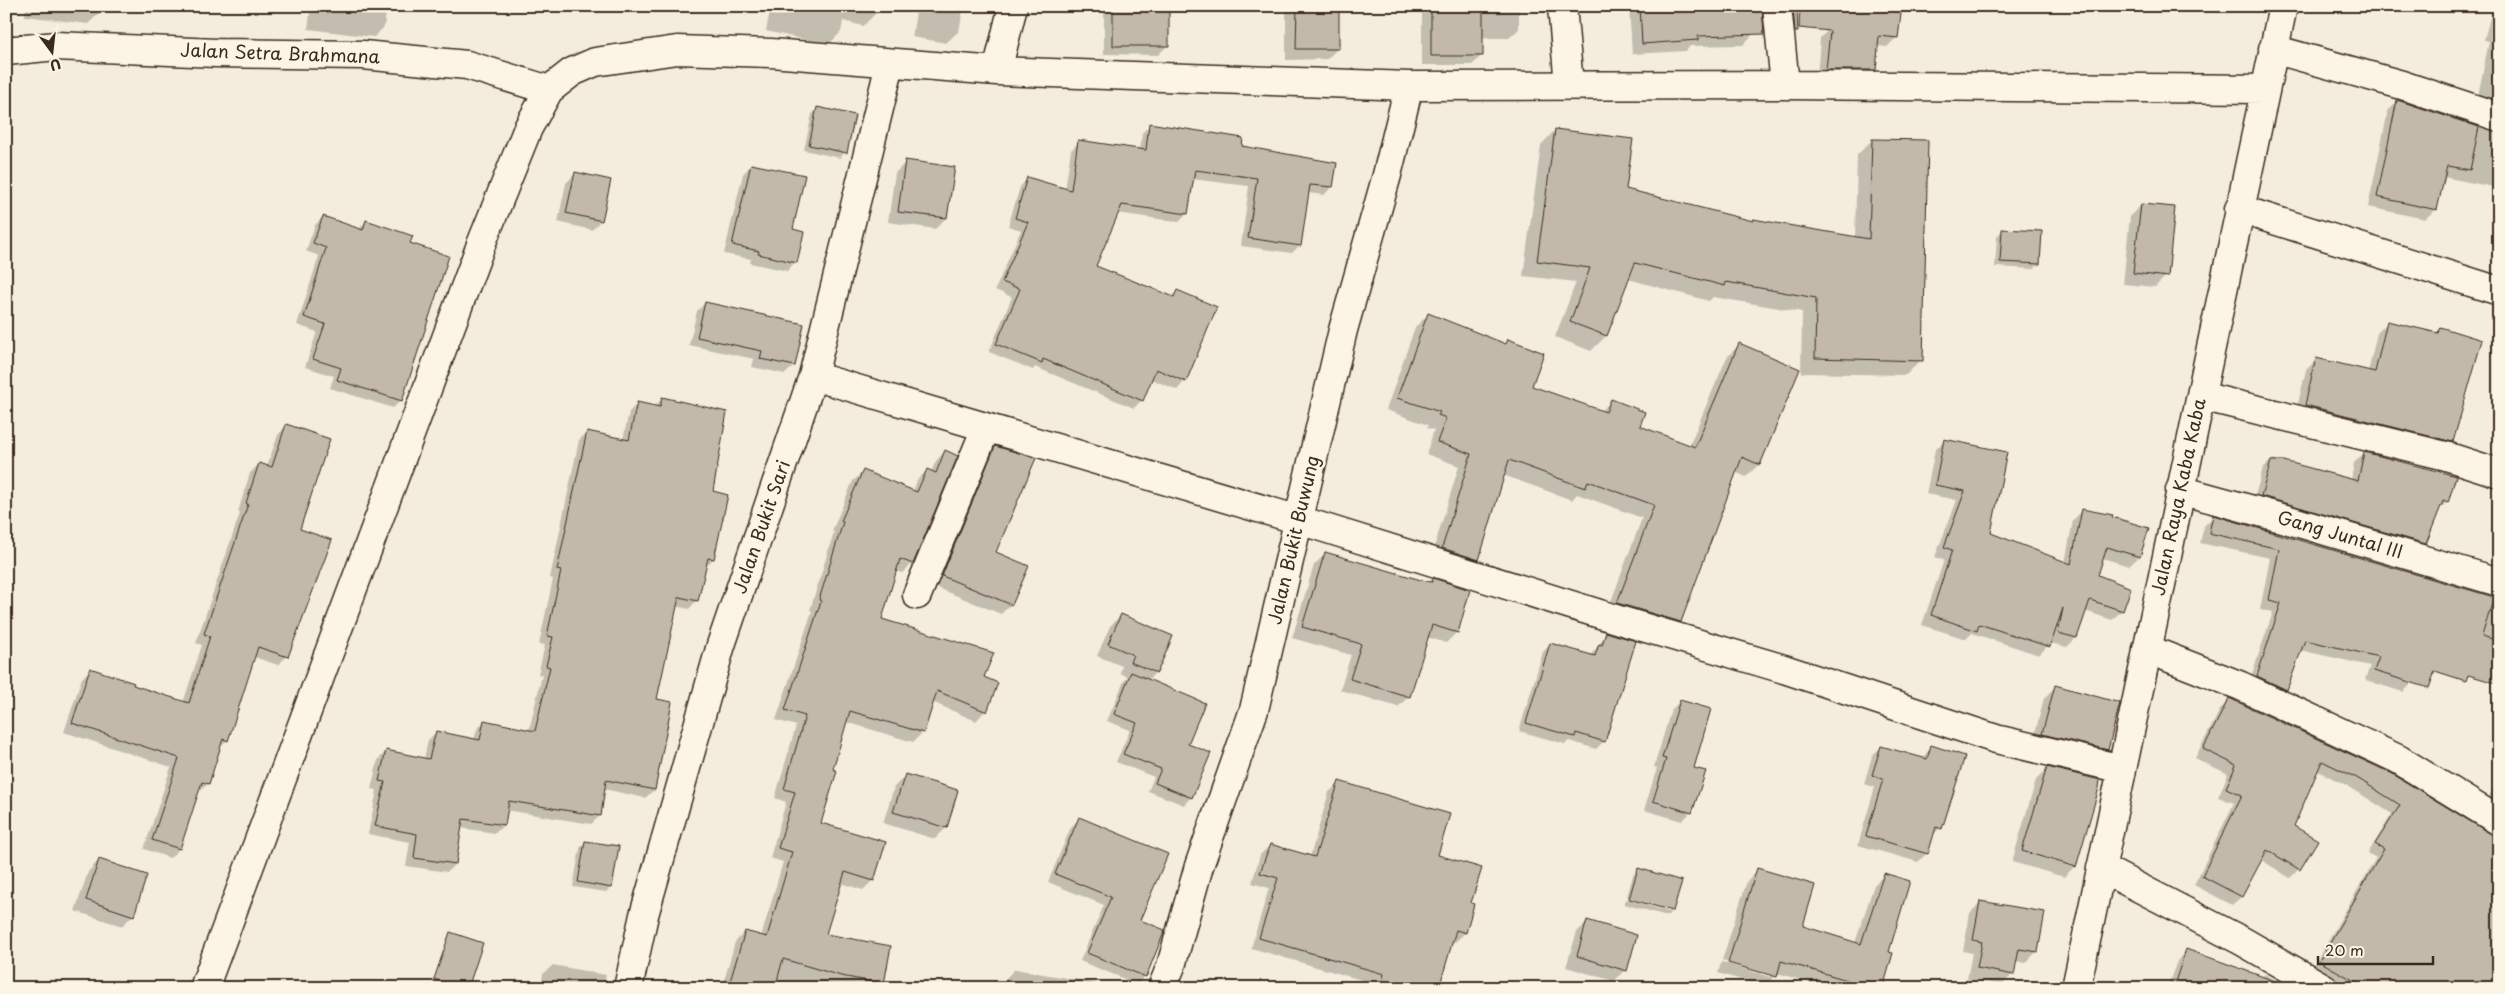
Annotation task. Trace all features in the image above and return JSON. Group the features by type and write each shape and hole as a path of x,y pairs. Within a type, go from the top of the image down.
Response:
{"street":[{"path":"997,71 1013,6"},
{"path":"1562,6 1569,85"},
{"path":"1777,6 1785,85"},
{"name":"Jalan Raya Kaba Kaba","path":"2076,988 2282,6"},
{"name":"Jalan Setra Brahmana","path":"6,52 56,46 216,53 363,55 467,65 549,90"},
{"path":"2273,49 2402,85 2499,118"},
{"path":"204,988 482,242 528,128 549,90 572,72 595,62 677,50 771,53 890,64 997,71 1409,86 1785,85 2264,89"},
{"name":"Jalan Bukit Sari","path":"628,988 644,915 721,645 813,376 890,64"},
{"name":"Jalan Bukit Buwung","path":"1162,988 1171,966 1199,866 1254,710 1343,330 1409,86"},
{"path":"2239,209 2499,291"},
{"path":"813,376 1299,520 1619,620 1784,669 1996,739 2122,769"},
{"path":"2201,396 2446,456 2499,473"},
{"path":"916,595 986,428"},
{"name":"Gang Juntal III","path":"2180,490 2499,582"},
{"path":"2147,649 2241,686 2398,759 2499,821"},
{"path":"2100,868 2242,941 2324,988"}],"building":[{"path":"1113,6 1169,6 1169,46 1113,46"},
{"path":"1297,6 1339,6 1339,49 1296,49"},
{"path":"1640,6 1762,6 1764,34 1698,36 1698,40 1642,44"},
{"path":"1793,6 1797,6 1798,32 1795,32"},
{"path":"1800,6 1902,6 1898,38 1879,36 1876,70 1826,70 1830,31 1799,28"},
{"path":"1483,7 1483,56 1431,56 1431,8"},
{"path":"2397,100 2479,127 2470,170 2447,166 2437,210 2377,197"},
{"path":"817,107 855,115 847,153 809,145"},
{"path":"1149,123 1243,138 1242,146 1337,163 1333,187 1310,185 1301,246 1248,238 1257,178 1195,170 1188,214 1122,205 1096,266 1174,297 1177,290 1217,307 1186,382 1156,369 1143,401 1043,359 1042,363 996,344 1020,289 1002,282 1028,222 1015,218 1027,177 1071,190 1078,140 1146,150"},
{"path":"1555,129 1633,139 1626,189 1753,221 1753,219 1869,239 1872,139 1928,140 1923,361 1815,358 1816,298 1726,282 1725,286 1635,263 1607,336 1570,322 1590,268 1537,261"},
{"path":"905,160 955,167 947,218 898,212"},
{"path":"751,164 805,175 793,229 804,232 797,263 758,254 759,251 732,245"},
{"path":"575,172 611,180 602,221 566,213"},
{"path":"2141,204 2175,207 2168,277 2133,273"},
{"path":"323,216 363,230 366,220 413,236 410,243 449,256 402,401 337,380 341,368 313,359 325,324 304,317 326,248 313,243"},
{"path":"2002,229 2042,231 2040,264 2000,262"},
{"path":"705,302 804,324 795,366 760,359 762,351 697,337"},
{"path":"1428,313 1506,344 1508,339 1544,353 1532,386 1606,412 1611,399 1645,412 1640,426 1695,447 1739,343 1800,369 1760,465 1742,457 1681,622 1617,603 1654,505 1588,481 1585,488 1509,460 1479,560 1442,548 1471,454 1437,442 1446,418 1438,415 1440,412 1397,398"},
{"path":"2387,321 2438,333 2440,327 2482,340 2453,442 2305,405 2316,358 2375,372"},
{"path":"662,397 727,412 713,491 728,495 714,559 708,558 698,601 679,597 657,699 672,702 655,790 606,780 601,816 509,801 505,825 463,819 456,864 414,858 417,834 375,826 385,782 379,781 386,750 429,759 436,731 480,740 484,720 535,731 550,667 546,666 553,637 547,636 561,571 557,570 587,431 629,440 637,402 660,407"},
{"path":"286,424 330,439 300,529 332,540 288,657 258,647 228,741 223,739 209,784 202,782 180,849 152,840 179,758 72,723 90,668 134,683 133,685 189,703 210,636 204,634 248,504 246,503 259,463 272,467"},
{"path":"1944,439 2007,452 1991,533 2071,564 2082,509 2113,515 2112,517 2149,528 2140,557 2107,547 2098,575 2131,588 2123,611 2090,600 2077,638 2058,633 2063,608 2050,647 1979,624 1977,631 1931,615 1952,550 1944,547 1965,491 1935,485"},
{"path":"995,446 1036,458 996,552 1029,566 1012,605 942,576"},
{"path":"945,450 958,456 913,564 900,559 882,619 994,653 984,677 998,683 987,712 937,691 924,733 850,711 833,769 837,771 821,823 886,842 874,881 845,872 826,934 891,946 884,984 841,976 783,959 775,988 728,988 745,931 767,937 792,852 778,848 795,792 784,789 805,716 785,710 821,601 819,600 843,522 841,521 863,470 917,492 927,469 936,473"},
{"path":"2364,452 2456,476 2448,503 2443,501 2426,544 2261,496 2271,461 2284,461 2358,481"},
{"path":"2213,515 2494,597 2482,636 2499,641 2499,684 2468,675 2466,681 2435,671 2429,688 2374,671 2379,657 2305,640 2287,690 2257,676 2281,603 2269,600 2279,549 2209,533"},
{"path":"1325,552 1421,580 1432,582 1433,578 1470,590 1458,633 1432,625 1410,697 1350,679 1361,644 1302,627"},
{"path":"1121,614 1173,636 1157,673 1130,662 1133,655 1108,644"},
{"path":"1606,632 1636,641 1605,742 1576,733 1575,737 1526,723 1550,643 1595,656 1599,644 1602,645"},
{"path":"1131,672 1205,703 1188,744 1211,753 1192,798 1155,783 1161,769 1123,754 1137,723 1114,714"},
{"path":"2055,685 2120,703 2108,750 2042,734"},
{"path":"2229,698 2391,773 2499,837 2499,988 2367,988 2319,961 2384,849 2375,844 2400,805 2357,778 2322,761 2294,826 2318,840 2300,870 2267,850 2242,897 2202,876 2242,795 2226,788 2236,765 2203,749"},
{"path":"1680,700 1711,709 1694,768 1706,771 1692,813 1653,801 1666,759 1662,758"},
{"path":"1931,745 1965,756 1942,829 1936,827 1928,854 1866,836 1883,779 1872,775 1881,746 1927,759"},
{"path":"2047,767 2100,780 2076,867 2022,851"},
{"path":"905,774 958,790 947,828 893,812"},
{"path":"1339,781 1450,814 1438,855 1482,868 1471,903 1474,904 1466,933 1456,930 1439,988 1380,988 1384,974 1259,938 1278,878 1260,873 1270,844 1315,857"},
{"path":"1079,817 1168,854 1140,920 1165,930 1146,977 1087,953 1111,897 1055,874"},
{"path":"585,841 619,846 612,888 578,882"},
{"path":"99,859 147,875 134,916 86,900"},
{"path":"1638,868 1682,881 1673,911 1629,899"},
{"path":"1757,868 1815,885 1803,926 1861,944 1884,873 1910,881 1889,952 1893,953 1883,988 1875,988 1781,961 1777,977 1728,963"},
{"path":"1980,901 2045,912 2038,952 2019,949 2014,975 1977,968 1982,942 1973,940"},
{"path":"1587,920 1637,935 1627,971 1577,956"},
{"path":"450,932 483,943 468,988 460,988 434,979"},
{"path":"2186,949 2283,984 2282,988 2173,988"}]}
